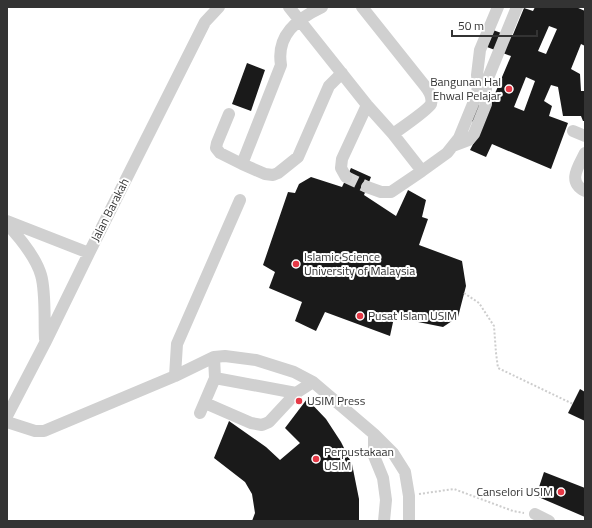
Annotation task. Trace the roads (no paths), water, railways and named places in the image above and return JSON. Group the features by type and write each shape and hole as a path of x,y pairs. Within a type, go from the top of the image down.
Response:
{"street":[{"name":"Jalan Barakah","path":"7,416 205,22 219,7"},
{"path":"289,7 422,171"},
{"path":"242,164 281,66 279,57 282,42 289,29 312,12 322,7"},
{"path":"362,7 430,93 431,98 429,107 393,134"},
{"path":"367,187 386,193 391,192 447,153 459,138 477,94 480,50 498,7"},
{"path":"453,146 469,140 474,134 486,104 486,83 516,10 503,7"},
{"path":"229,114 216,148 220,153 242,164 265,174 274,175 298,157 329,86 342,73"},
{"path":"346,177 340,168 342,159 367,105"},
{"path":"573,131 585,136"},
{"path":"585,153 576,172 575,178 580,188 585,191"},
{"path":"175,376 177,344 240,200"},
{"path":"7,220 89,253"},
{"path":"7,224 17,234 30,253 41,275 44,300 45,343"},
{"path":"7,422 35,431 44,431 175,376 214,357 224,356 256,360 294,372 313,382 374,434 393,453 405,472 409,496 409,521"},
{"path":"214,357 215,378 203,408 251,423 262,425 269,422 296,393 313,382"},
{"path":"215,378 296,393"},
{"path":"374,434 374,456 383,478 386,500 384,521"},
{"path":"536,514 549,521"}],"tunnel":[{"path":"346,177 367,187"}],"place":[{"name":"Bangunan Hal Ehwal Pelajar","path":"509,89"},
{"name":"Islamic Science University of Malaysia","path":"296,264"},
{"name":"Pusat Islam USIM","path":"360,316"},
{"name":"USIM Press","path":"299,401"},
{"name":"Perpustakaan USIM","path":"316,459"},
{"name":"Canselori USIM","path":"561,492"}]}
